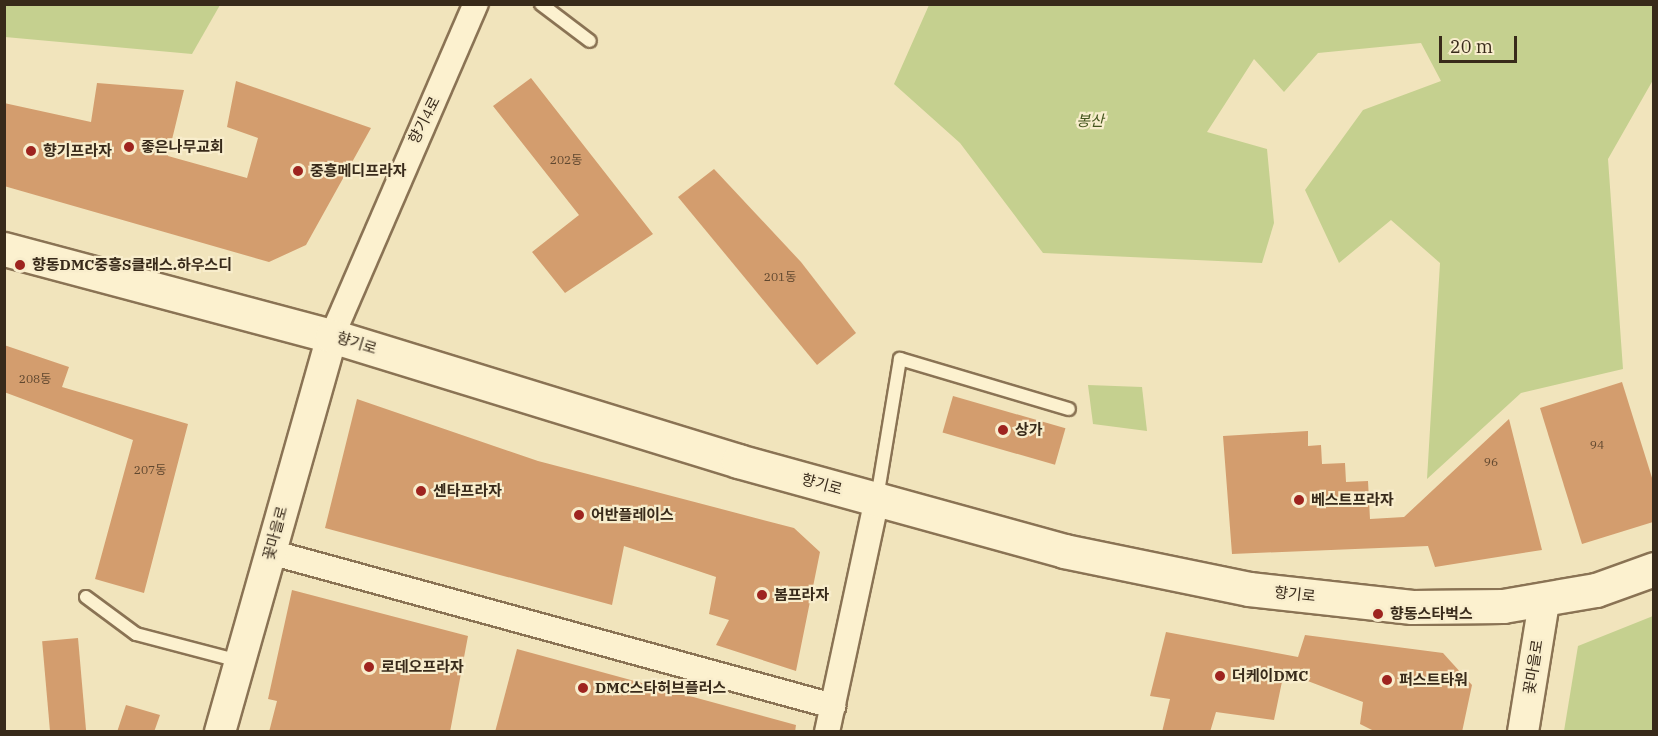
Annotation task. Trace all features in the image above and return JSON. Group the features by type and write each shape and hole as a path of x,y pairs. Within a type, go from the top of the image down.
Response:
{"main road":[{"name":"향기로","path":"4,249 332,336 877,499 1064,551 1249,589 1412,607 1544,603 1653,569"}],"street":[{"name":"향기4로","path":"332,336 476,4"},
{"name":"꽃마을로","path":"220,732 332,336"},
{"path":"827,732 877,499"},
{"path":"270,552 833,706"},
{"name":"꽃마을로","path":"1523,732 1544,603"}],"lane":[{"path":"550,6 590,41"},
{"path":"877,499 900,359 1069,409"},
{"path":"86,597 136,634 240,661"}],"green space":[{"path":"4,5 220,5 192,54 5,37"},
{"name":"봉산","path":"929,5 1653,5 1653,80 1608,159 1623,369 1521,393 1427,479 1440,263 1391,220 1339,263 1305,190 1363,110 1441,81 1421,43 1318,53 1284,92 1254,59 1207,132 1267,149 1274,223 1262,263 1043,253 960,143 894,84"},
{"path":"1088,385 1142,387 1147,431 1093,424"},
{"path":"1653,616 1653,731 1564,731 1578,646"}],"building":[{"path":"531,78 653,234 565,293 532,252 579,215 493,106"},
{"path":"236,81 371,128 306,245 269,262 4,186 4,103 91,122 97,83 184,90 168,156 247,178 258,138 227,127"},
{"path":"714,169 801,262 856,333 817,365 678,197"},
{"path":"4,345 69,367 62,387 188,424 144,593 95,579 133,440 4,392"},
{"path":"1622,382 1653,481 1653,522 1582,544 1540,408"},
{"name":"상가","path":"953,396 1065,428 1055,465 943,433"},
{"path":"357,399 538,461 794,528 820,552 796,671 716,645 729,620 709,614 716,577 624,546 612,605 325,528"},
{"path":"1509,419 1542,550 1435,567 1428,546 1232,554 1223,436 1308,431 1308,446 1321,445 1322,464 1345,463 1346,482 1368,481 1370,519 1404,517"},
{"name":"로데오프라자","path":"292,590 468,636 450,732 269,732 277,701 268,699"},
{"path":"1166,632 1298,657 1305,635 1443,653 1472,685 1462,732 1376,732 1360,724 1363,702 1284,672 1274,720 1216,712 1210,732 1162,732 1170,699 1150,696"},
{"path":"78,638 86,732 50,732 42,641"},
{"name":"DMC스타허브플러스","path":"517,649 796,725 795,732 495,732"},
{"path":"126,705 160,715 154,732 117,732"}],"place":[{"name":"좋은나무교회","path":"129,147"},
{"name":"향기프라자","path":"31,151"},
{"name":"중흥메디프라자","path":"298,171"},
{"name":"향동DMC중흥S클래스.하우스디","path":"20,265"},
{"name":"상가","path":"1003,430"},
{"name":"센타프라자","path":"421,491"},
{"name":"베스트프라자","path":"1299,500"},
{"name":"어반플레이스","path":"579,515"},
{"name":"봄프라자","path":"762,595"},
{"name":"향동스타벅스","path":"1378,614"},
{"name":"로데오프라자","path":"369,667"},
{"name":"더케이DMC","path":"1220,676"},
{"name":"퍼스트타워","path":"1387,680"},
{"name":"DMC스타허브플러스","path":"583,688"}]}
